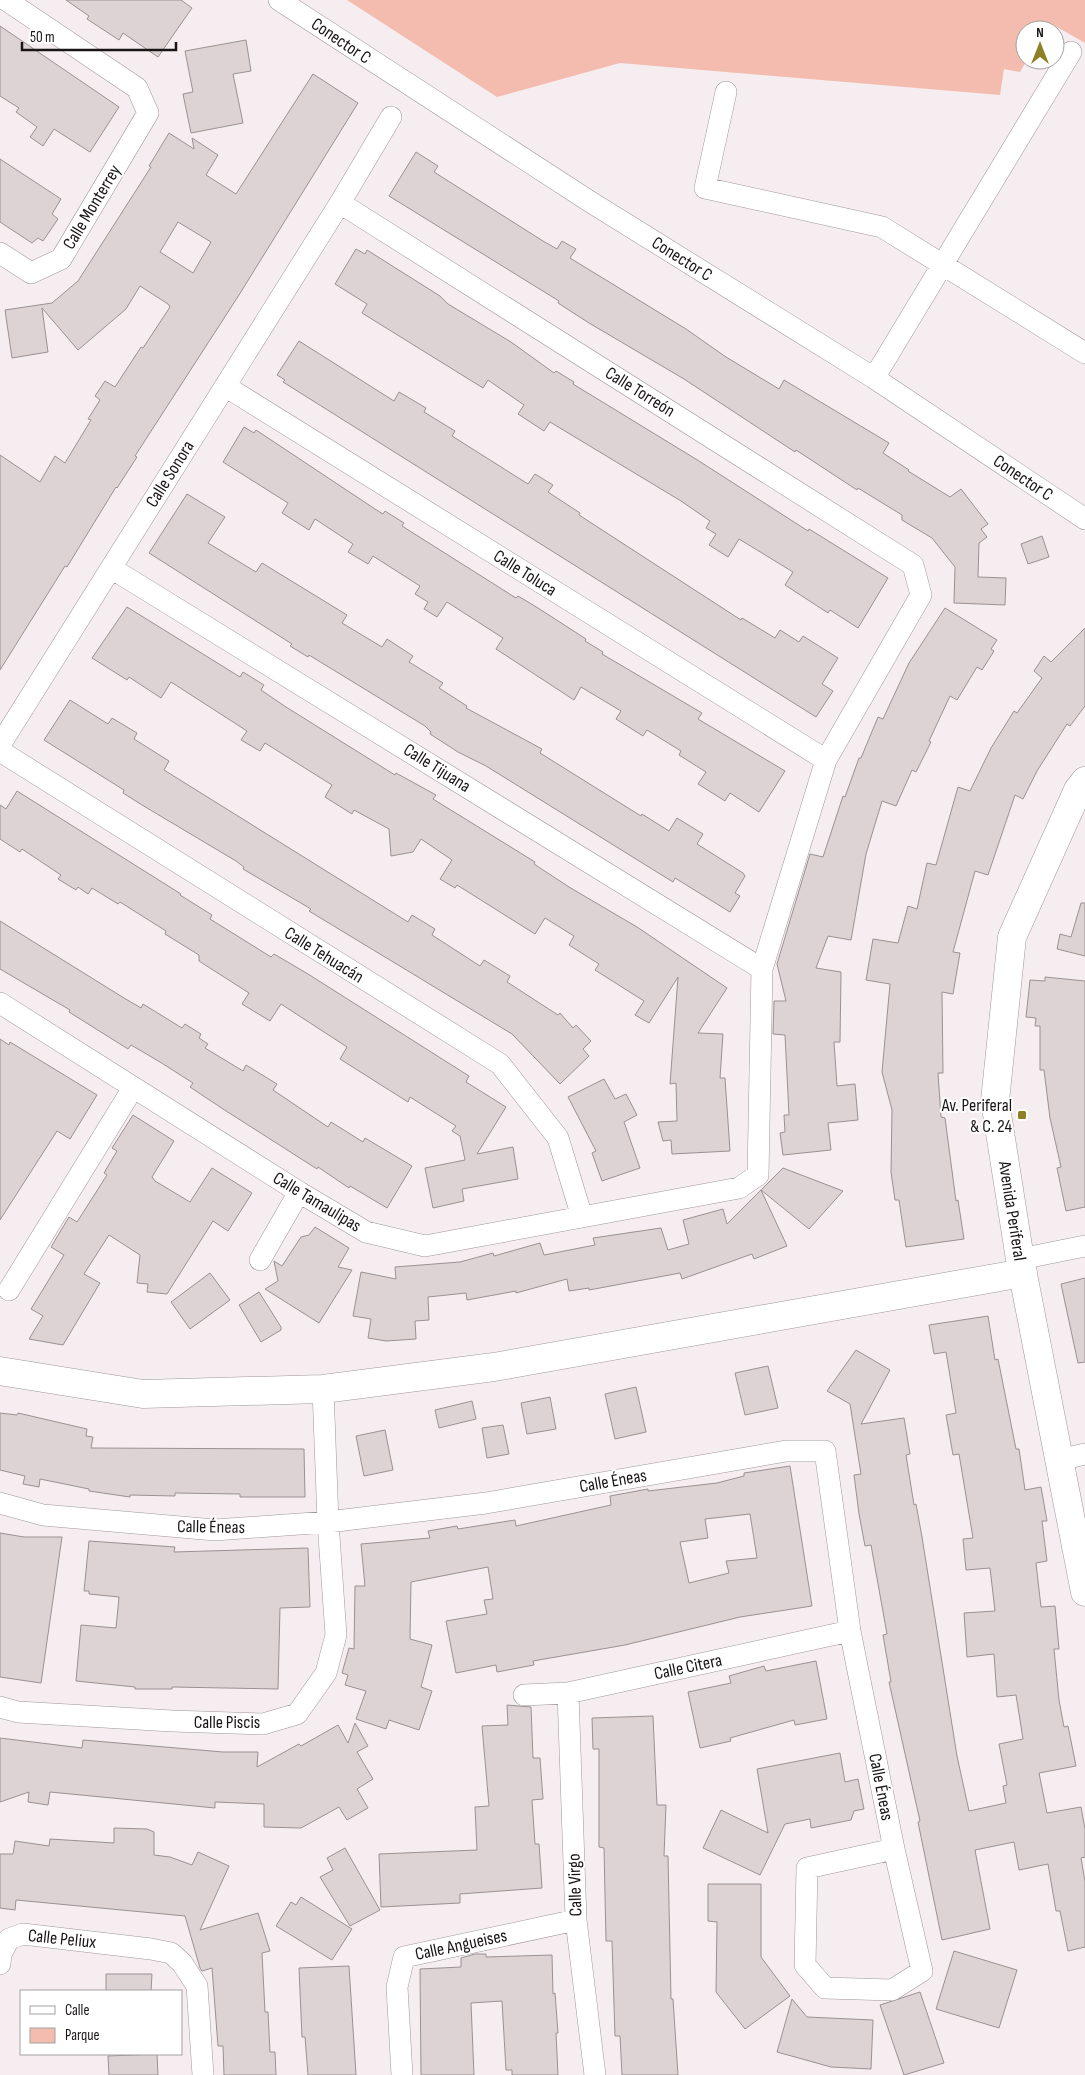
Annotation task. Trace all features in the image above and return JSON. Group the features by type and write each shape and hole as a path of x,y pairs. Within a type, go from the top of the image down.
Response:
{"street":[{"name":"Calle Monterrey","path":"0,253 31,273 61,259 148,113 137,88 6,0"},
{"name":"Conector C","path":"279,0 581,196 874,378 1085,520"},
{"path":"874,378 1070,52"},
{"path":"726,92 705,188 882,227 1085,353"},
{"name":"Calle Sonora","path":"0,745 340,203 391,117"},
{"name":"Calle Torreón","path":"340,203 913,565 921,595 826,760"},
{"name":"Calle Toluca","path":"224,386 826,760"},
{"name":"Calle Tijuana","path":"111,568 762,969"},
{"name":"Calle Tehuacán","path":"0,751 500,1064 558,1138 582,1217"},
{"path":"762,969 826,760"},
{"name":"Avenida Periferal","path":"1085,781 1078,790 1012,937 995,1101 1021,1266 1085,1592"},
{"name":"Calle Tamaulipas","path":"0,1003 299,1192 366,1232 425,1246 739,1188 758,1175 762,969"},
{"path":"9,1290 133,1088"},
{"path":"260,1260 299,1192"},
{"path":"0,1371 143,1394 323,1389 494,1367 1021,1266 1085,1246"},
{"name":"Calle Piscis","path":"0,1707 18,1712 263,1724 298,1714 326,1673 336,1635 328,1522 323,1389"},
{"name":"Calle Éneas","path":"0,1504 43,1515 215,1530 328,1522 486,1503 786,1451 825,1451 850,1631 894,1849 922,1971 892,1990 825,1988 805,1965 807,1868 894,1849"},
{"path":"1058,1460 1085,1454"},
{"name":"Calle Citera","path":"524,1695 568,1693 850,1631"},
{"name":"Calle Virgo","path":"568,1693 576,1920 594,2075"},
{"name":"Calle Angueises","path":"402,2075 397,1987 404,1957 576,1920"},
{"name":"Calle Peliux","path":"0,1964 1,1954 9,1939 23,1934 113,1944 171,1953 182,1963 197,1986 202,2075"}],"green space":[{"path":"347,0 1085,0 1085,43 1065,32 1065,20 1015,20 1015,70 1021,70 1020,72 1004,69 1000,95 620,63 497,97"}],"building":[{"path":"66,0 181,0 192,8 158,57 123,33 119,40 87,19 89,16"},
{"path":"0,26 119,107 90,152 54,129 43,146 30,137 37,127 16,112 19,108 0,96"},
{"path":"246,40 251,71 233,74 243,123 191,133 183,94 193,92 185,51"},
{"path":"313,74 358,103 239,295 135,456 137,457 116,487 67,567 65,566 0,670 0,455 40,482 55,456 65,463 91,420 88,419 100,400 95,396 105,381 115,387 170,307 140,286 126,309 78,350 42,308 48,352 12,358 5,310 52,303 78,281 151,167 149,166 169,133 194,149 192,138 218,155 206,175 236,194","holes":["178,222 211,242 193,273 160,252"]},
{"path":"416,152 438,166 434,172 543,241 557,249 562,241 576,249 570,258 686,329 726,357 779,389 784,380 889,443 883,453 950,497 961,489 988,524 981,529 987,537 979,543 978,577 1006,578 1005,605 954,603 955,567 932,538 902,520 902,515 858,488 857,490 796,450 795,452 684,379 589,323 558,303 559,301 389,196"},
{"path":"0,159 61,199 52,214 58,219 43,241 38,238 32,243 0,222"},
{"path":"356,249 365,254 367,250 440,296 448,304 511,342 554,373 556,371 574,382 573,384 699,461 808,531 809,529 888,578 858,628 830,610 828,613 785,585 793,572 739,539 728,557 709,545 716,534 706,528 710,521 681,501 550,422 544,431 518,414 524,405 488,380 483,388 362,313 367,304 335,284"},
{"path":"299,341 394,401 399,392 426,408 424,412 455,431 452,436 528,484 535,474 553,485 548,492 580,513 579,515 741,620 742,618 775,638 780,630 799,642 803,636 838,658 822,684 833,691 816,717 283,382 285,380 277,375"},
{"path":"244,427 254,433 256,430 375,509 383,514 385,511 404,523 402,526 516,598 518,596 538,608 586,639 585,641 603,652 602,654 702,713 698,719 785,771 759,812 730,793 725,801 698,784 706,772 679,755 681,751 647,730 643,736 616,719 621,711 581,687 574,700 496,649 503,638 447,602 437,617 424,609 428,602 415,594 420,586 373,556 368,564 348,552 353,544 315,519 309,530 282,513 288,503 223,462"},
{"path":"187,494 225,517 208,543 256,572 262,563 347,615 342,623 382,647 387,639 413,656 409,662 443,683 439,688 467,706 466,708 542,749 540,753 641,816 642,814 669,831 677,818 703,834 697,844 745,876 735,893 740,896 730,912 675,878 673,882 486,766 458,752 430,734 431,732 425,726 309,655 308,657 290,646 292,644 149,553"},
{"path":"1042,536 1049,557 1028,564 1021,544"},
{"path":"127,607 240,677 243,672 264,685 261,690 286,707 395,775 396,773 436,795 433,799 535,862 534,864 569,887 637,927 727,988 698,1033 723,1034 720,1078 725,1078 730,1151 672,1154 671,1140 663,1141 658,1122 677,1121 676,1083 670,1084 678,977 649,1023 635,1015 644,1001 595,970 599,964 569,945 574,936 545,918 535,934 457,885 455,888 440,879 452,860 421,839 413,852 391,856 389,829 354,810 352,814 325,797 332,785 265,743 260,751 241,740 247,731 171,682 161,698 129,677 127,680 92,658"},
{"path":"945,608 997,640 991,649 994,651 982,670 977,667 957,700 950,696 929,741 931,742 916,772 912,770 896,806 882,801 866,854 851,940 828,936 816,968 841,972 840,1042 834,1042 837,1086 855,1084 858,1120 828,1123 831,1150 783,1155 780,1133 785,1132 784,1115 789,1115 785,1035 773,1034 774,1001 786,1001 777,964 810,854 823,857 843,796 845,797 859,758 861,758 878,717 883,719 909,663"},
{"path":"1085,628 1085,706 1070,726 1067,724 1037,771 1023,799 1015,795 988,875 975,871 953,952 960,953 953,994 942,992 943,1073 938,1073 941,1117 945,1118 956,1201 958,1200 964,1239 906,1247 899,1200 895,1200 891,1172 892,1110 882,1072 890,984 866,980 873,939 898,943 908,906 917,909 927,863 936,865 958,787 970,791 991,748 1014,711 1017,713 1042,678 1034,671 1044,656 1051,662"},
{"path":"70,700 108,724 112,718 137,733 134,739 169,761 164,770 408,922 412,915 435,929 432,935 480,966 484,960 510,976 507,982 558,1015 560,1013 573,1028 576,1025 591,1041 583,1049 589,1056 560,1084 512,1034 309,911 311,909 243,869 244,867 236,861 142,805 123,793 124,790 44,740"},
{"path":"17,791 181,894 212,915 210,919 271,957 274,954 308,974 469,1076 466,1082 506,1107 477,1154 513,1147 518,1179 462,1189 464,1201 433,1208 425,1168 465,1160 460,1136 452,1131 456,1126 410,1097 408,1102 340,1059 347,1047 281,1004 270,1021 242,1004 249,993 199,961 199,955 165,934 166,931 120,902 118,904 92,888 88,894 78,887 76,890 58,879 61,875 22,849 20,852 0,839 0,805 6,809"},
{"path":"1081,903 1085,903 1085,956 1057,949 1060,934 1071,937"},
{"path":"0,921 141,1008 143,1004 182,1028 185,1024 201,1034 199,1038 208,1044 205,1048 243,1071 246,1065 277,1084 273,1090 328,1127 331,1122 363,1142 365,1138 412,1166 387,1208 350,1186 349,1188 318,1167 317,1169 223,1109 190,1087 193,1083 160,1062 131,1045 128,1049 69,1012 70,1010 0,969"},
{"path":"1045,977 1085,981 1085,1207 1066,1211 1057,1168 1061,1167 1050,1118 1044,1070 1040,1070 1040,1026 1035,1026 1036,1018 1026,1017 1030,980 1045,981"},
{"path":"0,1039 9,1045 10,1042 97,1095 70,1139 57,1131 0,1220"},
{"path":"604,1079 615,1099 626,1094 637,1115 624,1122 640,1168 602,1181 592,1153 596,1151 568,1097"},
{"path":"133,1115 174,1141 152,1177 155,1181 190,1202 212,1168 252,1193 228,1231 213,1221 167,1294 147,1292 148,1284 137,1283 140,1255 109,1235 84,1274 100,1283 63,1345 29,1339 43,1316 31,1309 64,1255 51,1247 69,1217 77,1222 107,1175 104,1173 117,1151 112,1148"},
{"path":"783,1168 843,1191 809,1229 761,1190"},
{"path":"761,1190 787,1246 754,1259 752,1254 682,1279 680,1273 589,1290 589,1288 569,1291 567,1279 516,1293 516,1291 467,1300 466,1293 428,1297 429,1320 415,1321 416,1339 386,1341 368,1338 371,1319 353,1316 361,1272 396,1279 395,1267 460,1262 493,1253 494,1256 540,1243 544,1255 595,1245 593,1238 661,1228 668,1250 689,1244 683,1220 723,1209 727,1224"},
{"path":"315,1227 349,1248 338,1267 352,1270 319,1323 265,1289 278,1281 274,1261 282,1266 301,1237 309,1235"},
{"path":"210,1273 230,1300 190,1329 171,1302"},
{"path":"1085,1278 1085,1362 1078,1363 1061,1284"},
{"path":"259,1292 281,1327 281,1330 261,1342 239,1305"},
{"path":"988,1316 995,1360 998,1359 1016,1449 1019,1449 1025,1490 1041,1487 1047,1521 1042,1521 1047,1561 1036,1563 1041,1607 1055,1606 1059,1649 1054,1649 1059,1700 1064,1727 1068,1726 1076,1766 1039,1773 1047,1813 1081,1807 1085,1829 1085,1857 1081,1858 1085,1881 1085,1947 1068,1951 1060,1911 1056,1911 1048,1864 1019,1870 1014,1842 975,1850 990,1929 942,1940 918,1822 920,1821 889,1682 891,1682 883,1635 887,1634 871,1545 865,1546 859,1514 854,1475 861,1474 850,1404 827,1391 856,1350 890,1370 861,1424 904,1418 910,1454 906,1455 914,1505 916,1504 957,1756 969,1811 1006,1803 1003,1786 1007,1785 999,1744 1023,1739 1016,1695 997,1697 994,1654 967,1657 964,1613 995,1611 990,1568 966,1570 963,1539 973,1538 959,1454 953,1455 946,1415 956,1413 946,1352 934,1354 929,1325"},
{"path":"768,1366 778,1408 745,1415 735,1373"},
{"path":"636,1387 646,1432 615,1439 605,1394"},
{"path":"550,1397 556,1429 527,1434 521,1403"},
{"path":"472,1401 476,1419 439,1428 435,1410"},
{"path":"0,1413 17,1415 18,1413 87,1429 86,1436 93,1437 91,1448 304,1449 305,1497 240,1497 240,1494 175,1493 175,1496 130,1495 130,1497 89,1491 89,1489 40,1479 39,1487 23,1484 25,1476 0,1470"},
{"path":"503,1425 509,1454 487,1458 482,1428"},
{"path":"385,1430 393,1470 364,1476 356,1436"},
{"path":"790,1466 812,1606 740,1617 625,1645 533,1661 534,1665 497,1672 496,1665 456,1673 446,1621 487,1614 484,1600 493,1599 488,1567 411,1582 410,1639 432,1645 421,1687 432,1691 419,1730 389,1720 386,1729 356,1719 366,1691 345,1685 348,1675 342,1673 349,1648 354,1649 355,1586 365,1586 361,1544 430,1538 428,1531 457,1526 458,1529 515,1520 516,1526 611,1505 610,1496 648,1489 648,1491 717,1483 744,1476 744,1473","holes":["750,1514 757,1558 726,1561 729,1573 689,1583 680,1542 708,1538 705,1519"]},
{"path":"0,1533 24,1537 62,1537 41,1683 0,1677"},
{"path":"89,1541 175,1547 174,1552 308,1548 310,1607 280,1608 278,1689 172,1687 172,1689 135,1689 135,1687 76,1681 81,1625 116,1628 119,1597 89,1594 89,1591 84,1591"},
{"path":"816,1661 827,1719 795,1725 794,1720 730,1738 731,1741 700,1748 688,1692 731,1683 729,1676 764,1666 766,1671"},
{"path":"507,1705 531,1707 533,1758 540,1758 543,1799 532,1800 535,1844 539,1844 542,1888 460,1894 460,1903 381,1907 379,1854 477,1850 475,1807 489,1806 482,1726 508,1725"},
{"path":"653,1716 657,1805 666,1805 664,1856 668,1856 671,1999 673,1999 678,2075 622,2075 620,2036 615,2036 612,1941 606,1941 604,1848 599,1847 599,1749 593,1749 592,1718"},
{"path":"355,1723 368,1746 357,1752 373,1779 357,1789 368,1808 347,1820 339,1807 301,1828 264,1827 264,1804 215,1802 215,1808 50,1792 48,1805 28,1802 29,1792 0,1802 0,1738 82,1748 83,1740 223,1752 258,1752 257,1767 299,1744 301,1746 338,1725 348,1743"},
{"path":"840,1753 845,1782 858,1779 864,1809 854,1811 851,1820 811,1828 810,1819 785,1824 760,1875 703,1848 721,1810 768,1833 757,1769"},
{"path":"114,1828 147,1829 154,1832 154,1855 170,1857 192,1865 198,1852 229,1866 200,1930 258,1913 270,1951 262,1953 265,2012 268,2012 270,2052 275,2052 276,2075 224,2075 223,2046 218,2046 212,1968 202,1971 200,1968 185,1916 16,1900 15,1910 0,1908 0,1854 13,1854 15,1841 49,1846 50,1839 114,1843"},
{"path":"345,1848 380,1910 350,1926 320,1877 333,1870 327,1858"},
{"path":"708,1884 761,1884 761,1957 790,1996 745,2029 716,1992 717,1922 708,1921"},
{"path":"301,1897 352,1929 332,1960 276,1926 291,1902 296,1905"},
{"path":"954,1951 1017,1970 999,2028 936,2009"},
{"path":"475,1954 486,1954 486,1957 552,1955 553,1994 555,1993 558,2033 556,2033 558,2075 512,2075 512,2070 506,2070 502,2001 471,2003 474,2075 421,2075 420,1969 461,1967 461,1958"},
{"path":"349,1966 356,2075 308,2075 305,2037 302,2037 299,1968"},
{"path":"106,1974 152,1974 151,1990 106,1990"},
{"path":"920,1992 944,2063 904,2075 880,2005"},
{"path":"792,1999 807,2017 873,2020 871,2069 831,2067 777,2052"},
{"path":"157,2055 158,2075 109,2075 108,2056"}],"place":[{"name":"Av. Periferal & C. 24","path":"1022,1115"}]}
